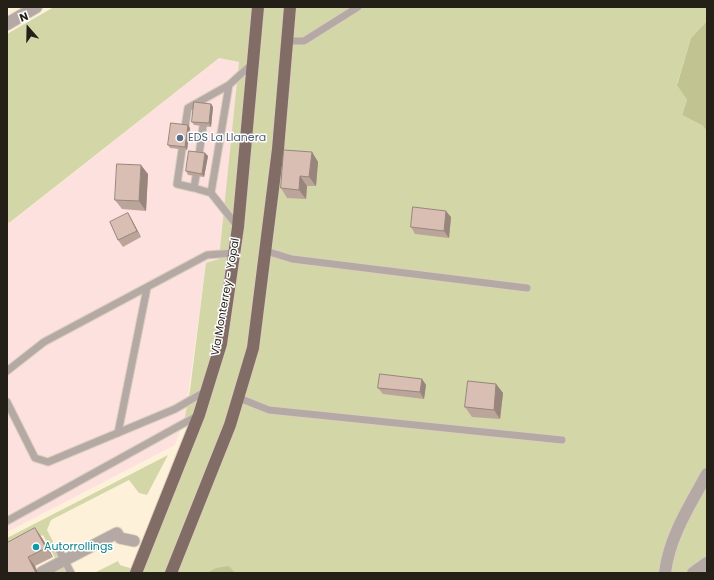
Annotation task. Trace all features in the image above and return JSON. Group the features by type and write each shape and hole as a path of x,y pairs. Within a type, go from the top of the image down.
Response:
{"main road":[{"name":"Vía Monterrey - Yopal","path":"136,573 199,415 220,344 238,227 258,7"},
{"path":"171,573 197,511 240,398 253,348 278,149 290,7"}],"street":[{"path":"7,24 36,7"},
{"path":"665,573 666,564 681,522 707,474"},
{"path":"42,572 118,533 120,538 134,541"},
{"path":"693,573 707,564"}],"lane":[{"path":"287,41 304,41 358,7"},
{"path":"185,127 188,108 229,85 253,63"},
{"path":"211,193 229,85"},
{"path":"206,106 207,97"},
{"path":"199,155 203,126"},
{"path":"182,150 177,184 211,193 238,227"},
{"path":"194,188 196,176"},
{"path":"266,251 292,259 527,288"},
{"path":"7,371 44,342 207,256 234,253"},
{"path":"118,433 147,288"},
{"path":"7,402 35,458 48,462 175,409 206,391"},
{"path":"240,398 269,410 562,440"},
{"path":"7,522 199,415"},
{"path":"58,548 71,573"}],"shaded area":[{"path":"219,58 239,62 224,220 219,259 206,264 185,417 175,445 7,532 7,219 10,223"}],"green space":[{"path":"54,7 707,7 707,21 691,38 677,84 687,100 682,115 703,126 707,132 707,573 94,573 118,561 120,565 133,569 196,416 184,422 190,390 206,263 219,259 239,62 219,58 9,223 7,219 7,34"},
{"path":"707,21 707,132 703,126 682,115 687,100 677,85 691,38"},
{"path":"168,455 147,495 139,493 129,480 51,520 47,530 69,573 40,573 37,568 55,558 43,535 7,554 7,538"},
{"path":"229,566 235,573 207,573 216,568"}],"building":[{"name":"EDS La Llanera","path":"194,102 211,104 209,123 192,122"},
{"name":"EDS La Llanera","path":"171,123 188,125 185,147 168,145"},
{"path":"284,150 312,152 309,177 300,176 299,190 281,188"},
{"name":"EDS La Llanera","path":"189,151 205,153 202,174 186,171"},
{"path":"117,164 141,165 139,201 115,200"},
{"path":"413,207 446,211 444,231 411,227"},
{"path":"128,213 137,231 118,240 110,222"},
{"path":"380,374 422,379 420,392 378,388"},
{"path":"468,381 496,384 494,410 465,407"},
{"name":"Autorrollings","path":"35,528 46,548 28,557 36,573 7,573 7,543"}],"place":[{"name":"EDS La Llanera","path":"180,138"},
{"name":"Autorrollings","path":"36,547"}]}
